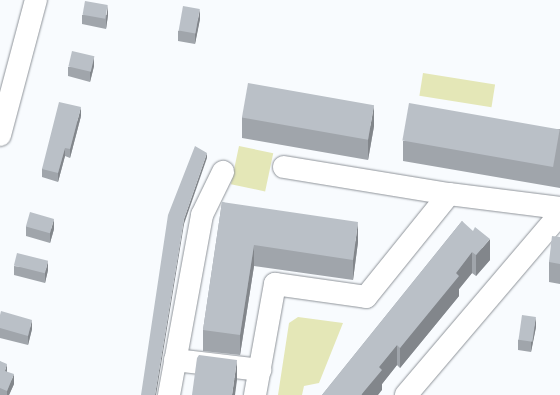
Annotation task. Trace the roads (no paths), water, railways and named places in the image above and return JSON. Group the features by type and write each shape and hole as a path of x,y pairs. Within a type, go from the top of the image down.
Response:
{"street":[{"path":"0,135 36,0"},
{"path":"284,167 449,194 560,208"},
{"path":"169,395 202,215 223,172"},
{"path":"255,395 275,284 366,297 449,194"},
{"path":"406,395 560,214"},
{"path":"175,360 260,370"}]}
